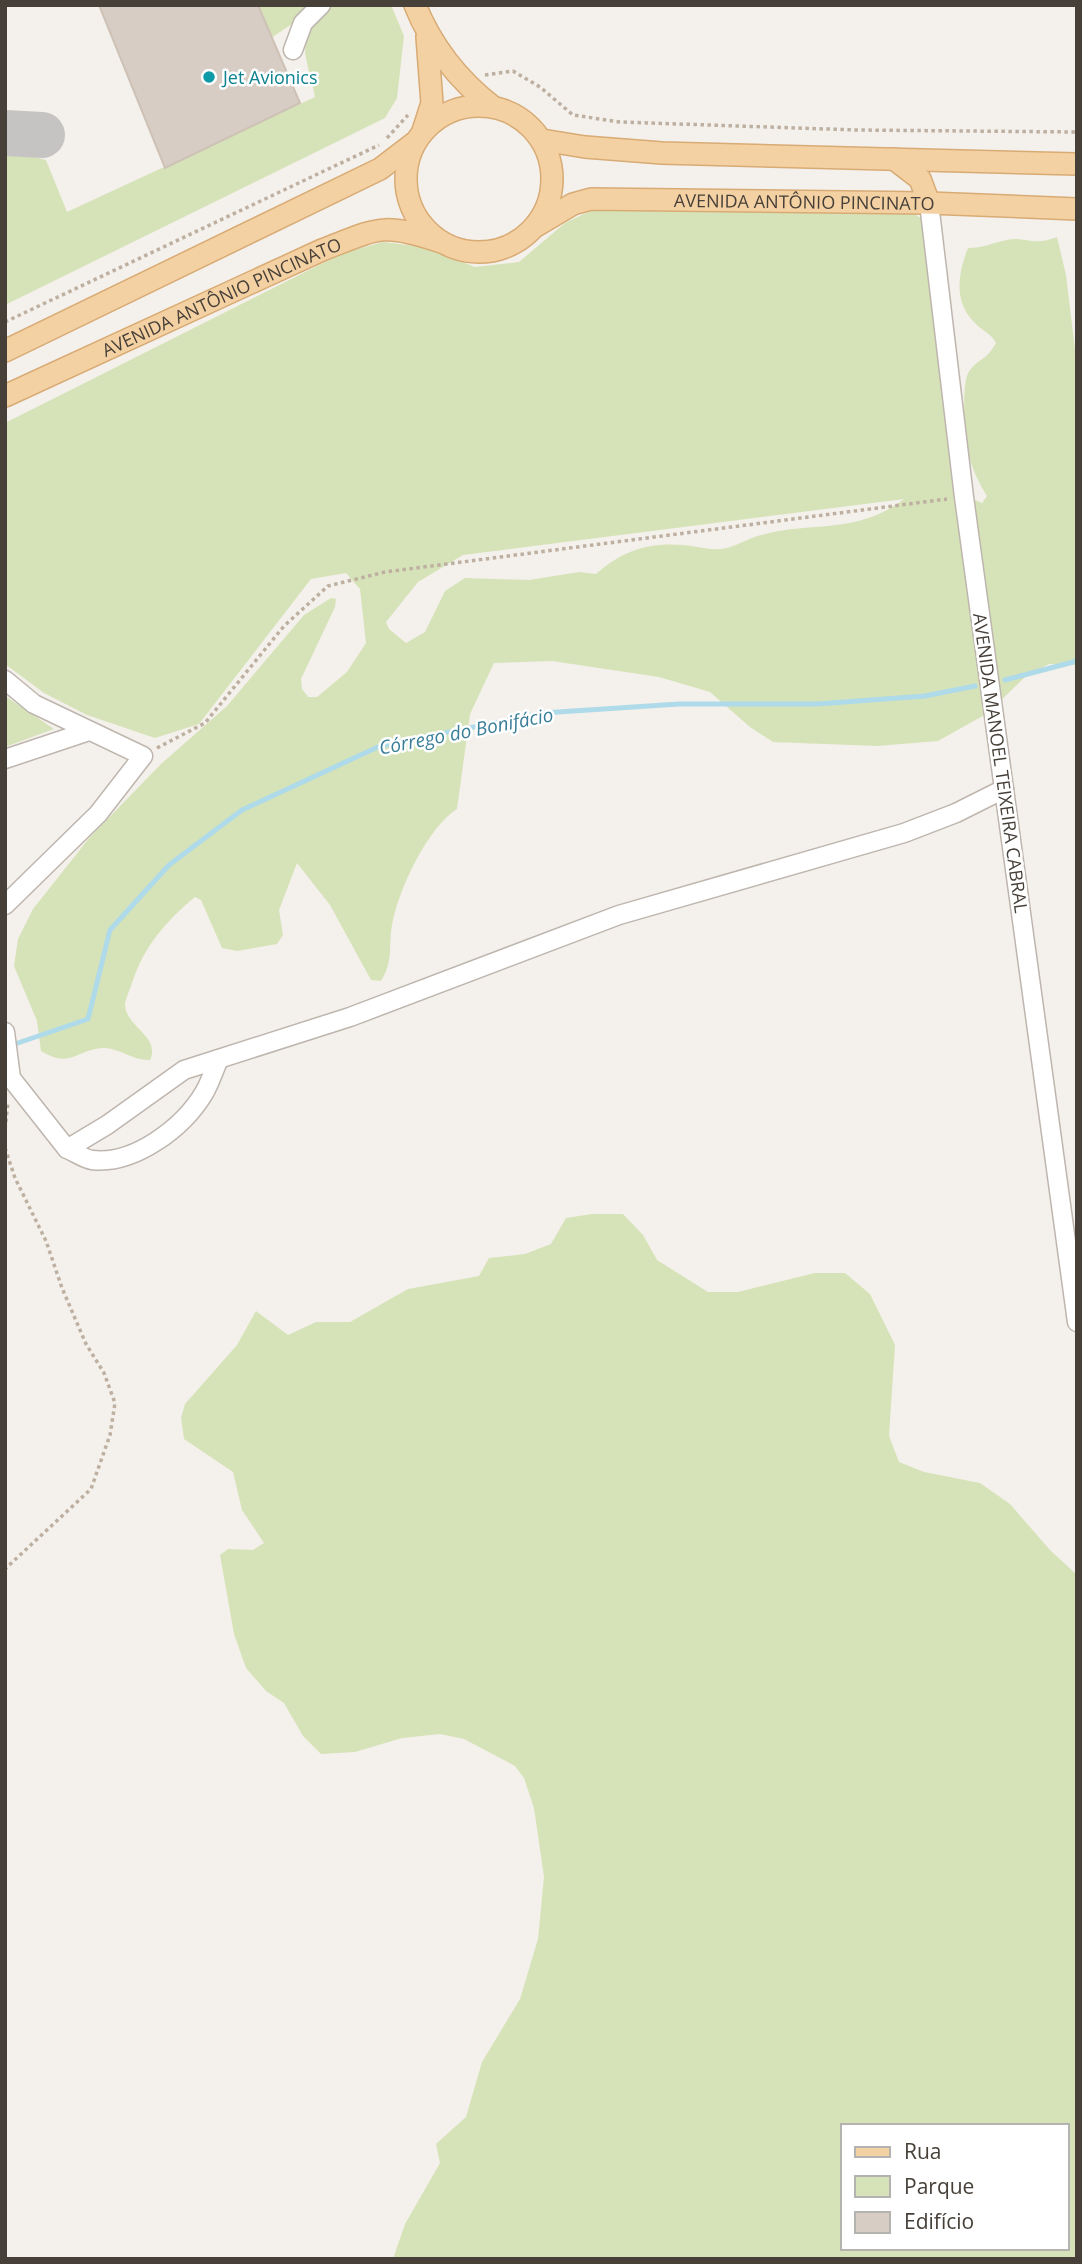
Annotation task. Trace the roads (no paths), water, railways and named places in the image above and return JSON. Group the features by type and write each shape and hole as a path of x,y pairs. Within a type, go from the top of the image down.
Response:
{"main road":[{"path":"415,5 426,32 459,77 493,107"},
{"path":"420,136 432,103 426,32"},
{"name":"AVENIDA ANTÔNIO PINCINATO","path":"5,351 380,169 438,118 455,110 474,106 493,107 512,113 529,124 542,140 551,161 553,184 548,206 536,226"},
{"name":"AVENIDA ANTÔNIO PINCINATO","path":"420,136 407,163 406,186 411,208 424,228 442,242"},
{"path":"542,140 584,148 662,153 1077,164"},
{"path":"894,159 920,179 929,203"},
{"name":"AVENIDA ANTÔNIO PINCINATO","path":"5,396 322,250 375,229 402,229 461,250 482,253 502,249 521,240 536,226 573,204 591,199 929,203 1077,209"}],"street":[{"path":"293,51 303,23 321,5"},
{"name":"AVENIDA MANOEL TEIXEIRA CABRAL","path":"929,203 964,497 1077,1322"},
{"path":"5,680 34,704 143,756 97,814 5,905"},
{"path":"5,760 89,731"},
{"path":"67,1149 107,1125 184,1070 351,1017 619,915 904,832 956,813 1004,789"},
{"path":"6,1034 11,1078 67,1149 90,1160 113,1159 142,1150 181,1120 204,1094 219,1059"}],"waterway":[{"path":"1005,680 1077,661"},
{"name":"Córrego do Bonifácio","path":"12,1045 88,1019 110,930 169,865 242,810 380,746 543,713 679,704 817,704 925,696 975,686"}],"place":[{"name":"Jet Avionics","path":"209,77"}]}
